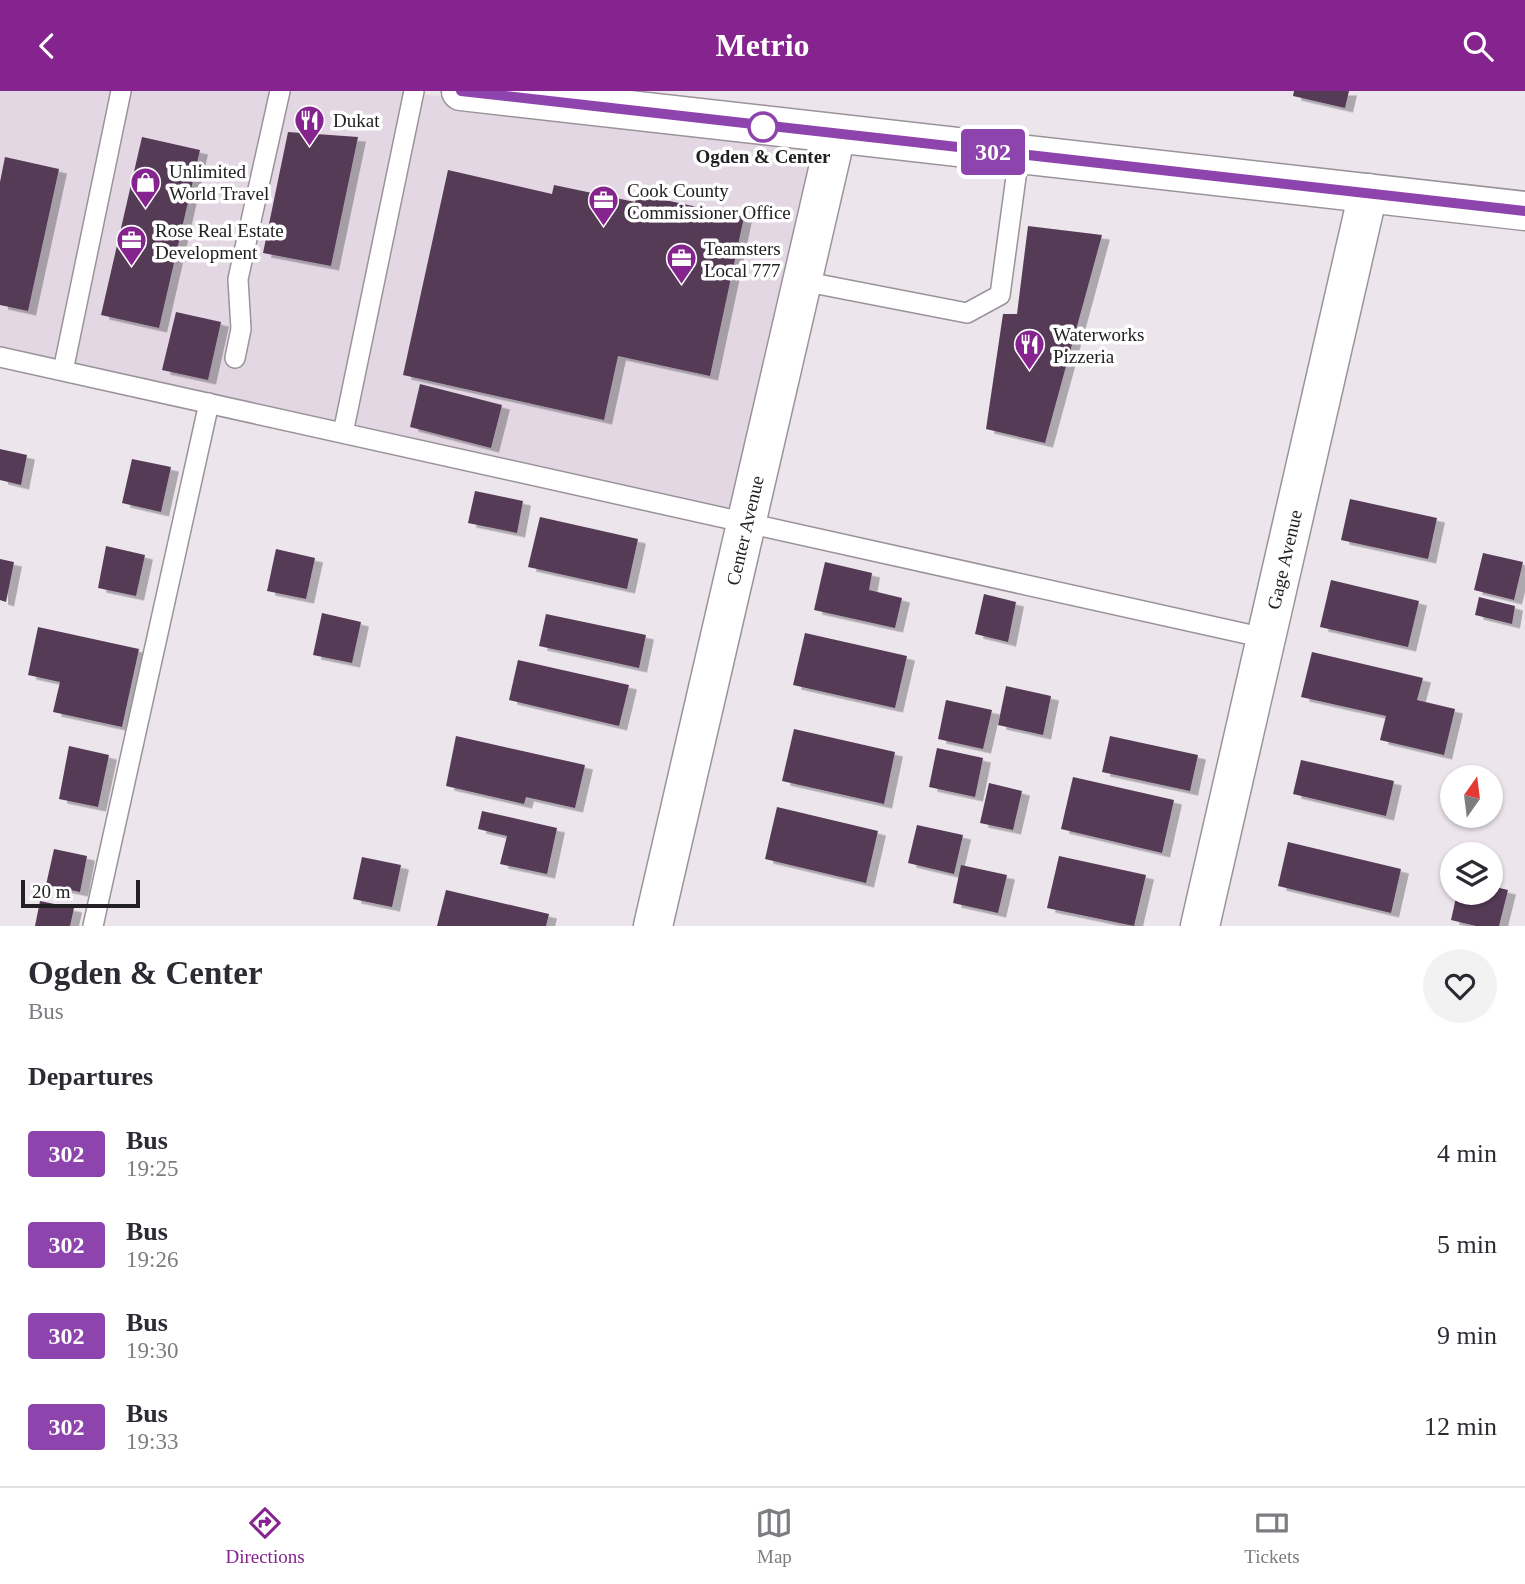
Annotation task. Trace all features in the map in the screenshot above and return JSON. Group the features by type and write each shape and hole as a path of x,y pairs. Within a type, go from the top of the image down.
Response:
{"street":[{"path":"461,91 654,102 836,135 1525,211"},
{"name":"Center Avenue","path":"653,926 836,135"},
{"name":"Gage Avenue","path":"1200,926 1368,193"}],"lane":[{"path":"62,371 121,91"},
{"path":"235,358 241,329 238,279 280,91"},
{"path":"343,433 414,91"},
{"path":"802,281 967,313 1000,295 1019,155"},
{"path":"0,357 1265,638"},
{"path":"93,926 209,403"}],"shaded area":[{"path":"0,91 395,91 824,143 735,523 0,356"}],"building":[{"path":"1294,91 1349,91 1345,108 1293,96"},
{"path":"288,132 358,137 331,266 263,253"},
{"path":"142,137 200,150 159,328 101,315"},
{"path":"5,157 59,169 28,311 0,305 0,182"},
{"path":"448,170 552,194 554,185 635,202 637,194 744,217 710,376 618,356 604,420 403,375"},
{"name":"Waterworks Pizzeria","path":"1028,226 1102,235 1045,443 986,429 1003,314 1017,314"},
{"path":"176,312 221,322 208,380 162,370"},
{"path":"420,384 502,405 491,448 410,427"},
{"path":"0,449 27,455 21,485 0,480"},
{"path":"132,459 171,467 161,512 122,503"},
{"path":"475,491 523,501 517,533 468,523"},
{"path":"1350,499 1437,518 1428,559 1341,540"},
{"path":"540,517 638,539 627,589 528,567"},
{"path":"106,546 145,555 136,596 98,588"},
{"path":"276,549 315,558 306,599 267,591"},
{"path":"1483,553 1523,562 1514,600 1474,590"},
{"path":"0,559 14,562 6,602 0,600"},
{"path":"825,562 872,573 869,590 902,598 895,628 814,610"},
{"path":"1331,580 1419,601 1408,647 1320,627"},
{"path":"984,594 1016,602 1008,642 975,634"},
{"path":"1479,597 1515,606 1512,624 1475,615"},
{"path":"322,613 361,622 352,663 313,655"},
{"path":"546,614 646,635 639,668 539,646"},
{"path":"38,627 139,649 122,727 53,712 60,682 28,675"},
{"path":"805,633 907,656 895,708 793,685"},
{"path":"1312,652 1423,678 1417,700 1455,709 1444,755 1380,740 1386,716 1301,697"},
{"path":"518,660 629,685 619,726 509,700"},
{"path":"1006,686 1051,696 1043,735 998,725"},
{"path":"946,700 992,710 983,749 938,739"},
{"path":"794,729 895,752 884,804 782,781"},
{"path":"456,736 585,765 575,808 526,797 524,804 446,786"},
{"path":"1110,736 1198,755 1190,791 1102,772"},
{"path":"69,746 109,755 98,807 59,799"},
{"path":"937,748 983,758 975,797 929,787"},
{"path":"1301,760 1394,781 1386,816 1293,794"},
{"path":"1073,777 1174,800 1162,853 1061,829"},
{"path":"989,783 1022,791 1013,830 980,823"},
{"path":"777,807 878,831 866,883 765,859"},
{"path":"482,811 557,828 547,874 500,864 507,836 478,829"},
{"path":"917,825 963,835 954,874 908,863"},
{"path":"1288,842 1401,869 1391,913 1278,886"},
{"path":"54,849 87,856 80,892 46,885"},
{"path":"1059,856 1146,875 1134,926 1047,908"},
{"path":"362,857 401,865 392,907 353,899"},
{"path":"961,865 1007,875 998,913 953,903"},
{"path":"1503,889 1508,890 1499,926 1476,926 1451,920 1454,905 1503,905"},
{"path":"446,890 549,914 546,926 437,926"},
{"path":"40,901 74,908 70,926 35,926"}],"bus line":[{"name":"302","path":"461,91 1525,211"}],"place":[{"name":"Ogden & Center","path":"763,127"},
{"name":"Dukat","path":"310,147"},
{"name":"Unlimited World Travel","path":"146,209"},
{"name":"Cook County Commissioner Office","path":"604,228"},
{"name":"Rose Real Estate Development","path":"132,268"},
{"name":"Teamsters Local 777","path":"681,286"},
{"name":"Waterworks Pizzeria","path":"1030,372"}]}
